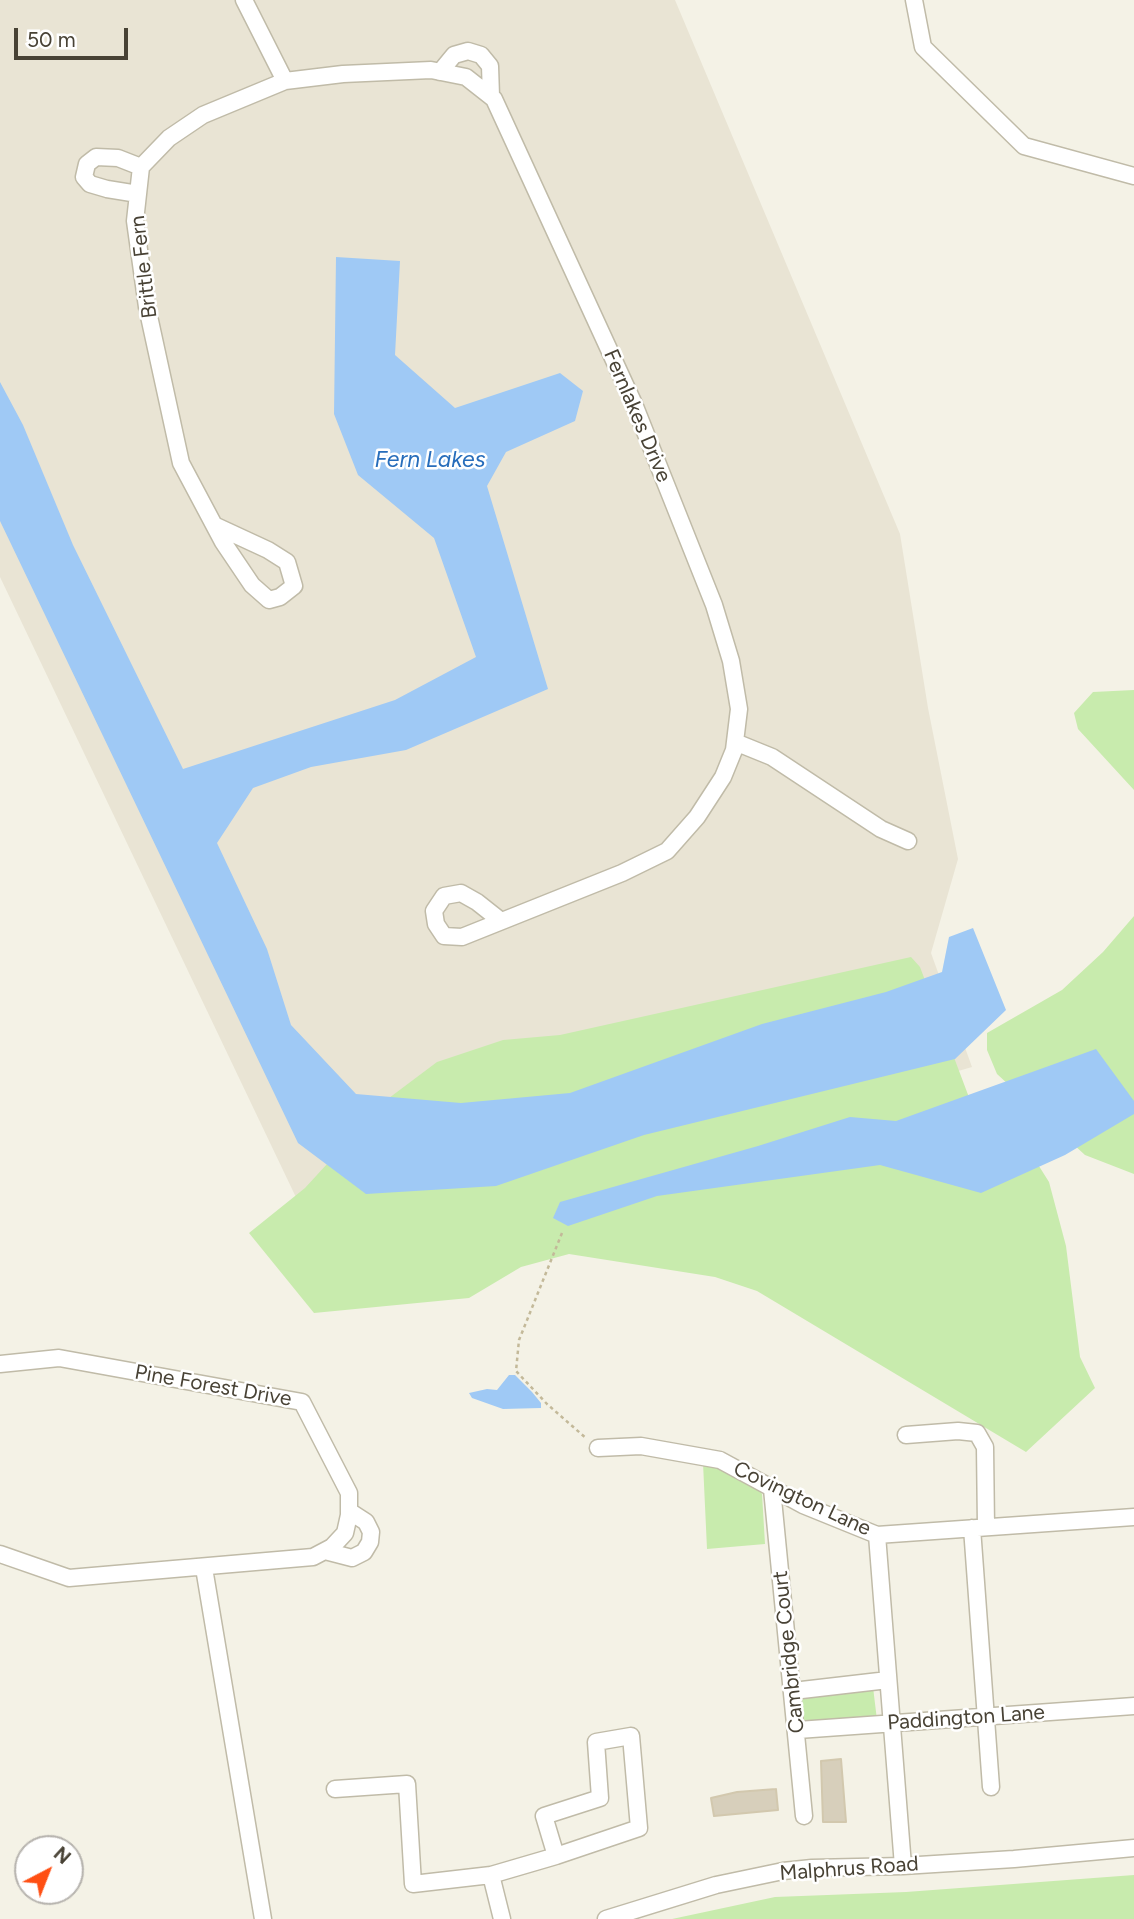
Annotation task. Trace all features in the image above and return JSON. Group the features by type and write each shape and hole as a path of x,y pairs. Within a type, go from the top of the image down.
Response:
{"street":[{"path":"244,0 285,81"},
{"path":"914,0 923,47 1024,146 1134,176"},
{"path":"440,72 454,55 468,51 481,55 490,66 491,96"},
{"path":"138,194 90,184 84,177 87,164 96,157 118,158 141,167 170,138 203,115 285,81 343,74 431,70 466,77 491,96"},
{"name":"Fernlakes Drive","path":"491,96 634,404 714,605 731,661 739,709 736,742 723,777 697,817 667,851 622,873 501,921"},
{"name":"Brittle Fern","path":"141,167 135,221 146,307 181,463 214,525 251,585 269,600 280,597 294,586 288,562 214,525"},
{"path":"736,742 772,757 881,828 908,841"},
{"name":"Pine Forest Drive","path":"0,1364 59,1358 302,1402 349,1493 349,1511"},
{"path":"906,1435 958,1431 977,1433 985,1447 979,1528 991,1787"},
{"name":"Covington Lane","path":"598,1448 641,1447 720,1460 803,1505 877,1535 1134,1517"},
{"name":"Cambridge Court","path":"772,1489 798,1730 804,1816"},
{"path":"0,1554 69,1578 204,1568 313,1557 332,1547 345,1533 349,1511 366,1522 371,1532 370,1542 364,1552 352,1558 325,1551"},
{"path":"877,1535 903,1866"},
{"path":"204,1568 263,1919"},
{"name":"Paddington Lane","path":"793,1690 888,1680"},
{"name":"Paddington Lane","path":"798,1730 1134,1706"},
{"path":"335,1789 407,1783 413,1884 491,1875 556,1856 639,1828 631,1737 596,1742 600,1798 544,1816 556,1856"},
{"name":"Malphrus Road","path":"606,1919 716,1885 812,1867 903,1866 1134,1848"},
{"path":"491,1875 502,1919"}],"path":[{"path":"562,1233 519,1340 516,1371 547,1404 598,1448"}],"shaded area":[{"path":"0,0 675,0 900,534 928,708 958,859 931,953 972,1067 324,1256 0,577"}],"green space":[{"path":"1134,690 1134,790 1078,729 1074,713 1093,692"},
{"path":"1134,916 1134,1174 1085,1155 997,1074 987,1050 987,1033 1062,990 1103,952"},
{"path":"911,957 920,967 970,1100 1027,1147 1049,1182 1066,1246 1080,1357 1095,1388 1026,1452 757,1291 715,1277 569,1254 521,1267 469,1298 314,1313 249,1233 305,1188 385,1101 437,1062 503,1040 560,1035"},
{"path":"703,1463 752,1478 762,1494 765,1544 707,1549"},
{"path":"873,1687 877,1720 802,1727 799,1694"},
{"path":"1134,1875 1134,1919 672,1919 775,1897 906,1892"}],"water":[{"name":"Fern Lakes","path":"336,257 400,261 395,355 455,408 560,373 583,391 575,421 506,452 487,486 548,689 406,750 311,767 253,788 217,843 267,949 291,1025 356,1094 461,1103 570,1093 762,1024 886,992 942,972 949,937 973,928 1006,1010 955,1059 644,1135 496,1186 366,1194 298,1143 0,521 0,382 23,425 73,545 183,769 395,700 476,657 434,538 358,475 334,414"},
{"path":"1096,1049 1134,1101 1134,1114 1065,1155 981,1193 880,1165 657,1196 568,1226 553,1218 560,1202 850,1117 896,1121"},
{"path":"509,1375 515,1375 532,1392 541,1403 541,1408 503,1409 472,1398 469,1393 497,1390"}],"building":[{"path":"841,1759 846,1822 823,1822 821,1761"},
{"path":"776,1789 778,1810 714,1816 711,1798 737,1792"}]}
